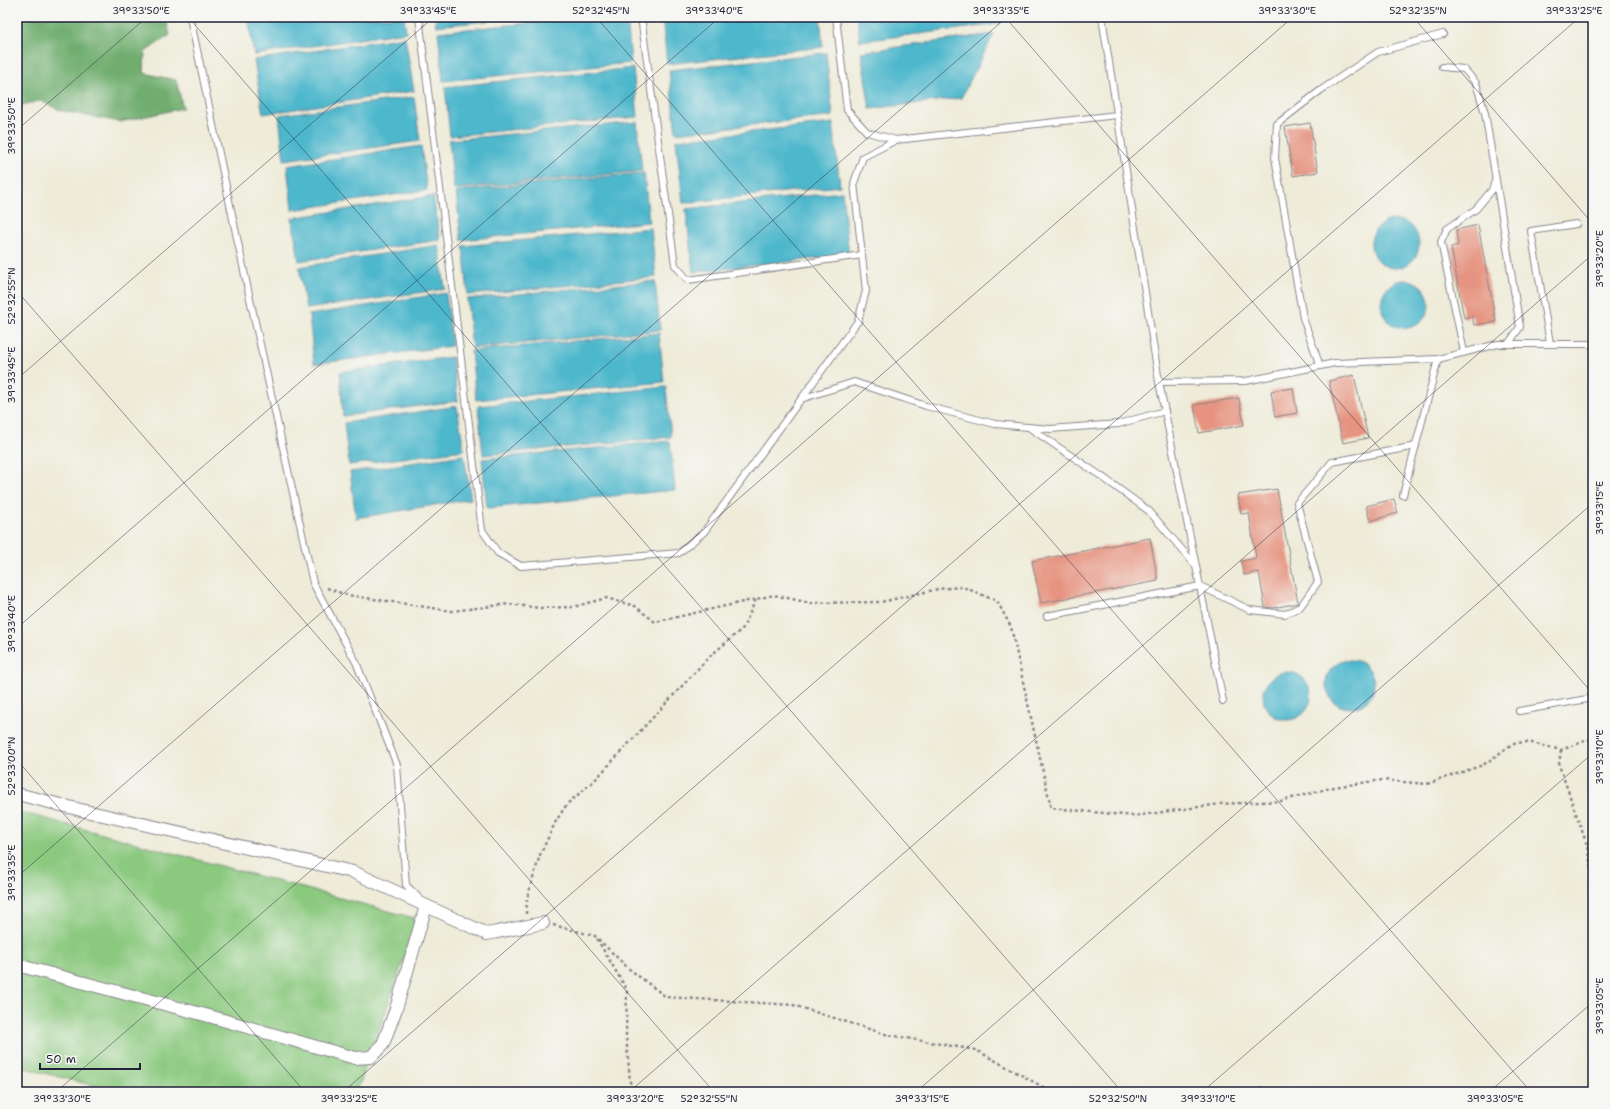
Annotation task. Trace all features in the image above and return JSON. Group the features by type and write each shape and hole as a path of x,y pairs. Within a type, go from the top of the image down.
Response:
{"street":[{"path":"17,794 353,872 487,934 544,923"},
{"path":"17,965 208,1016 355,1058 371,1057 383,1044 396,1009 426,906"}],"lane":[{"path":"190,17 250,299 313,583 356,662 397,765 406,885 426,906"},
{"path":"419,17 482,530 498,553 521,566 679,552 704,532 858,321 866,291 854,183 862,157 896,140 1117,115"},
{"path":"641,17 675,265 688,280 862,255"},
{"path":"836,17 847,110 866,132 896,140"},
{"path":"1102,17 1159,382 1223,701"},
{"path":"1320,366 1303,318 1299,296 1275,158 1277,124 1321,90 1378,52 1443,34"},
{"path":"1442,67 1464,68 1476,83 1485,114 1520,326 1509,343"},
{"path":"1464,352 1442,242 1447,229 1476,209 1492,190 1496,180"},
{"path":"1550,344 1531,231 1576,224"},
{"path":"1159,382 1246,381 1335,363 1438,359 1498,344 1509,343 1593,344"},
{"path":"1403,495 1438,359"},
{"path":"801,399 854,382 926,406 995,424 1050,429 1118,424 1165,411"},
{"path":"1029,427 1102,476 1148,511 1196,566"},
{"path":"1047,616 1200,586 1250,610 1284,614 1300,607 1318,582 1297,503 1332,462 1416,446"},
{"path":"1519,711 1593,698"}],"path":[{"path":"313,583 347,595 452,611 509,604 539,608 573,607 606,598 635,606 655,622 774,595 810,603 881,602 938,589 962,587 997,601 1011,626 1051,808 1134,816 1220,804 1281,802 1334,787 1382,780 1427,784 1483,764 1514,744 1528,742 1561,750 1593,738"},
{"path":"525,927 527,898 540,855 556,821 567,804 594,781 708,658 743,628 756,599"},
{"path":"1561,750 1559,765 1587,845 1593,876"},
{"path":"1593,900 1591,930 1593,934"},
{"path":"544,923 595,936 628,968 666,997 793,1005 888,1034 976,1050 1052,1092"},
{"path":"595,936 627,990 626,1035 631,1092"},
{"path":"1256,1092 1262,1087"}],"green space":[{"path":"17,17 166,17 170,35 145,52 144,73 176,80 183,108 120,122 62,111 40,101 17,106"},
{"path":"17,811 418,919 357,1092 118,1092 17,1066"}],"water":[{"path":"248,17 404,17 406,32 254,55"},
{"path":"435,17 528,17 436,26"},
{"path":"590,17 627,17 631,63 443,81 438,32"},
{"path":"662,17 820,17 823,47 667,64"},
{"path":"857,17 1004,17 1000,24 860,41"},
{"path":"994,34 961,98 870,109 861,52"},
{"path":"405,37 414,91 263,114 254,60"},
{"path":"826,53 833,116 676,133 669,70"},
{"path":"633,68 638,117 450,136 445,87"},
{"path":"414,97 420,141 284,160 279,115"},
{"path":"637,122 642,171 454,189 449,140"},
{"path":"833,123 840,186 683,203 676,140"},
{"path":"421,146 427,190 292,210 287,166"},
{"path":"644,173 649,222 461,240 456,191"},
{"path":"842,192 849,255 693,272 686,209"},
{"path":"433,196 440,240 299,261 292,218"},
{"path":"1390,220 1400,220 1412,227 1419,239 1419,249 1412,261 1400,268 1390,268 1382,264 1375,257 1371,249 1371,239 1375,231 1382,224"},
{"path":"651,228 656,277 468,295 463,246"},
{"path":"439,245 445,289 306,309 299,267"},
{"path":"1400,280 1410,280 1422,287 1429,299 1429,309 1422,321 1410,328 1400,328 1392,324 1385,317 1381,309 1381,299 1385,291 1392,284"},
{"path":"655,281 660,330 472,348 467,299"},
{"path":"446,293 452,346 314,364 309,315"},
{"path":"659,333 664,382 476,400 471,351"},
{"path":"452,357 458,401 343,416 340,372"},
{"path":"666,387 671,437 483,455 478,406"},
{"path":"457,406 464,450 349,465 344,423"},
{"path":"670,441 675,490 487,508 482,459"},
{"path":"464,455 471,499 356,518 350,472"},
{"path":"1345,660 1355,660 1367,667 1374,679 1374,689 1367,701 1355,708 1345,708 1337,704 1330,697 1326,689 1326,679 1330,671 1337,664"},
{"path":"1282,672 1292,672 1304,679 1311,691 1311,701 1304,713 1292,720 1282,720 1274,716 1267,709 1263,701 1263,691 1267,683 1274,676"}],"building":[{"path":"1310,123 1318,172 1293,176 1285,127"},
{"path":"1478,225 1496,322 1474,325 1472,316 1464,318 1451,247 1458,245 1456,230"},
{"path":"1354,375 1368,438 1343,443 1329,381"},
{"path":"1293,388 1297,413 1275,417 1271,391"},
{"path":"1239,398 1244,425 1199,433 1194,405"},
{"path":"1277,489 1298,603 1273,608 1265,607 1259,572 1244,575 1241,561 1256,558 1249,513 1241,514 1238,495"},
{"path":"1394,499 1398,513 1370,521 1366,506"},
{"path":"1150,538 1158,581 1041,603 1032,561"}]}
